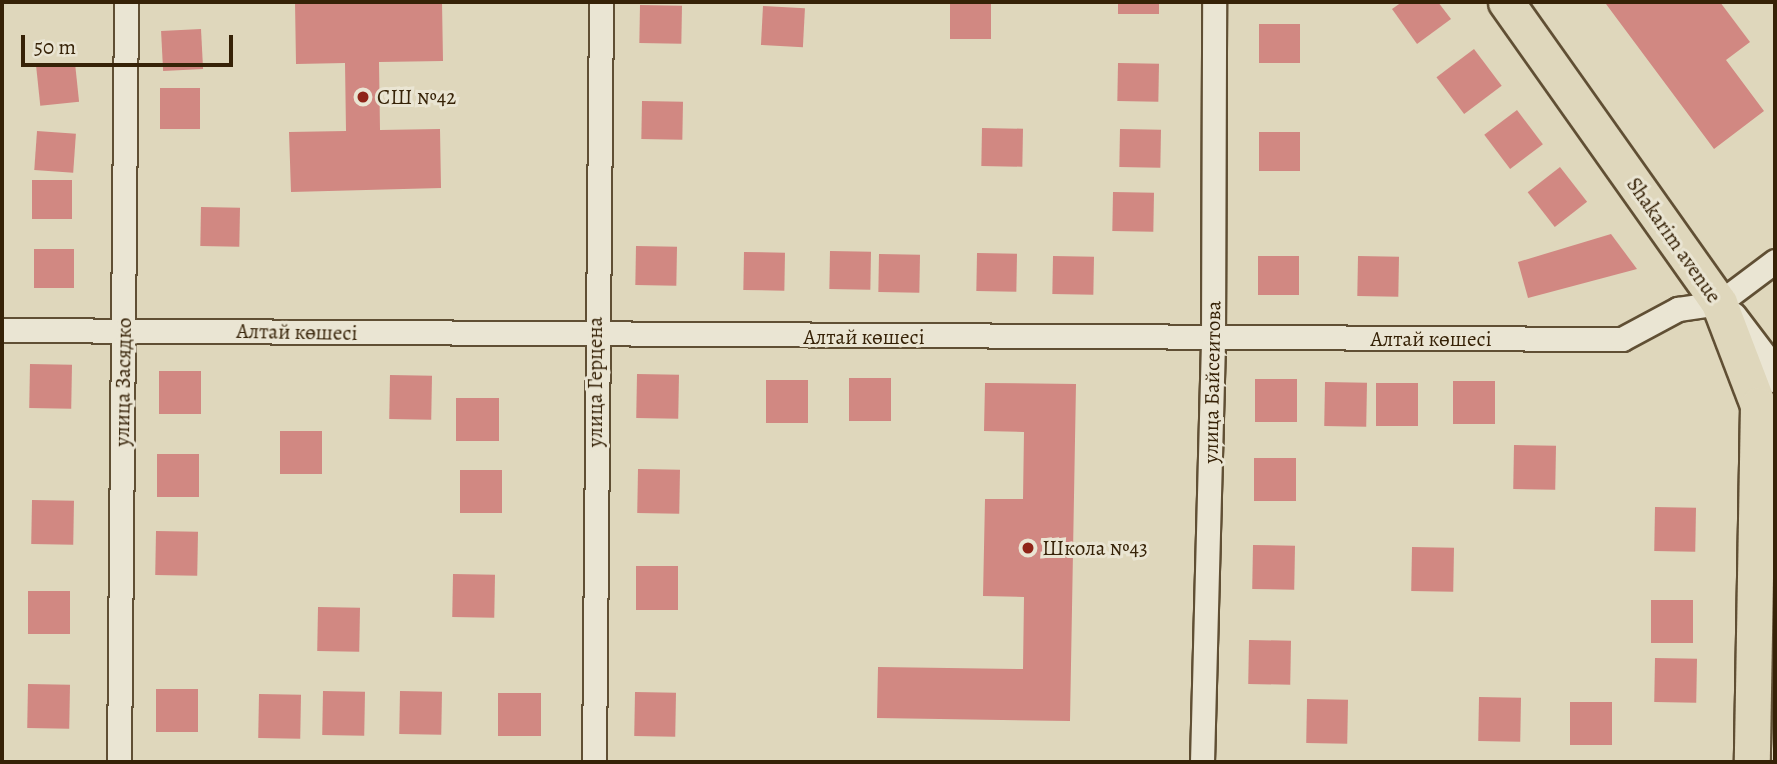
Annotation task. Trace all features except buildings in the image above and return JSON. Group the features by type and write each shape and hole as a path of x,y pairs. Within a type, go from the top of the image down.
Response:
{"main road":[{"name":"Shakarim avenue","path":"1506,2 1719,303 1758,405 1752,762"}],"street":[{"name":"улица Засядко","path":"119,762 126,2"},
{"name":"улица Герцена","path":"594,762 595,335 601,2"},
{"name":"улица Байсеитова","path":"1202,762 1213,339 1214,2"},
{"path":"1775,261 1719,303 1775,376"},
{"name":"Алтай көшесі","path":"2,330 1213,339 1622,339 1678,310 1719,303"}],"place":[{"name":"СШ №42","path":"363,97"},
{"name":"Школа №43","path":"1028,548"}]}
